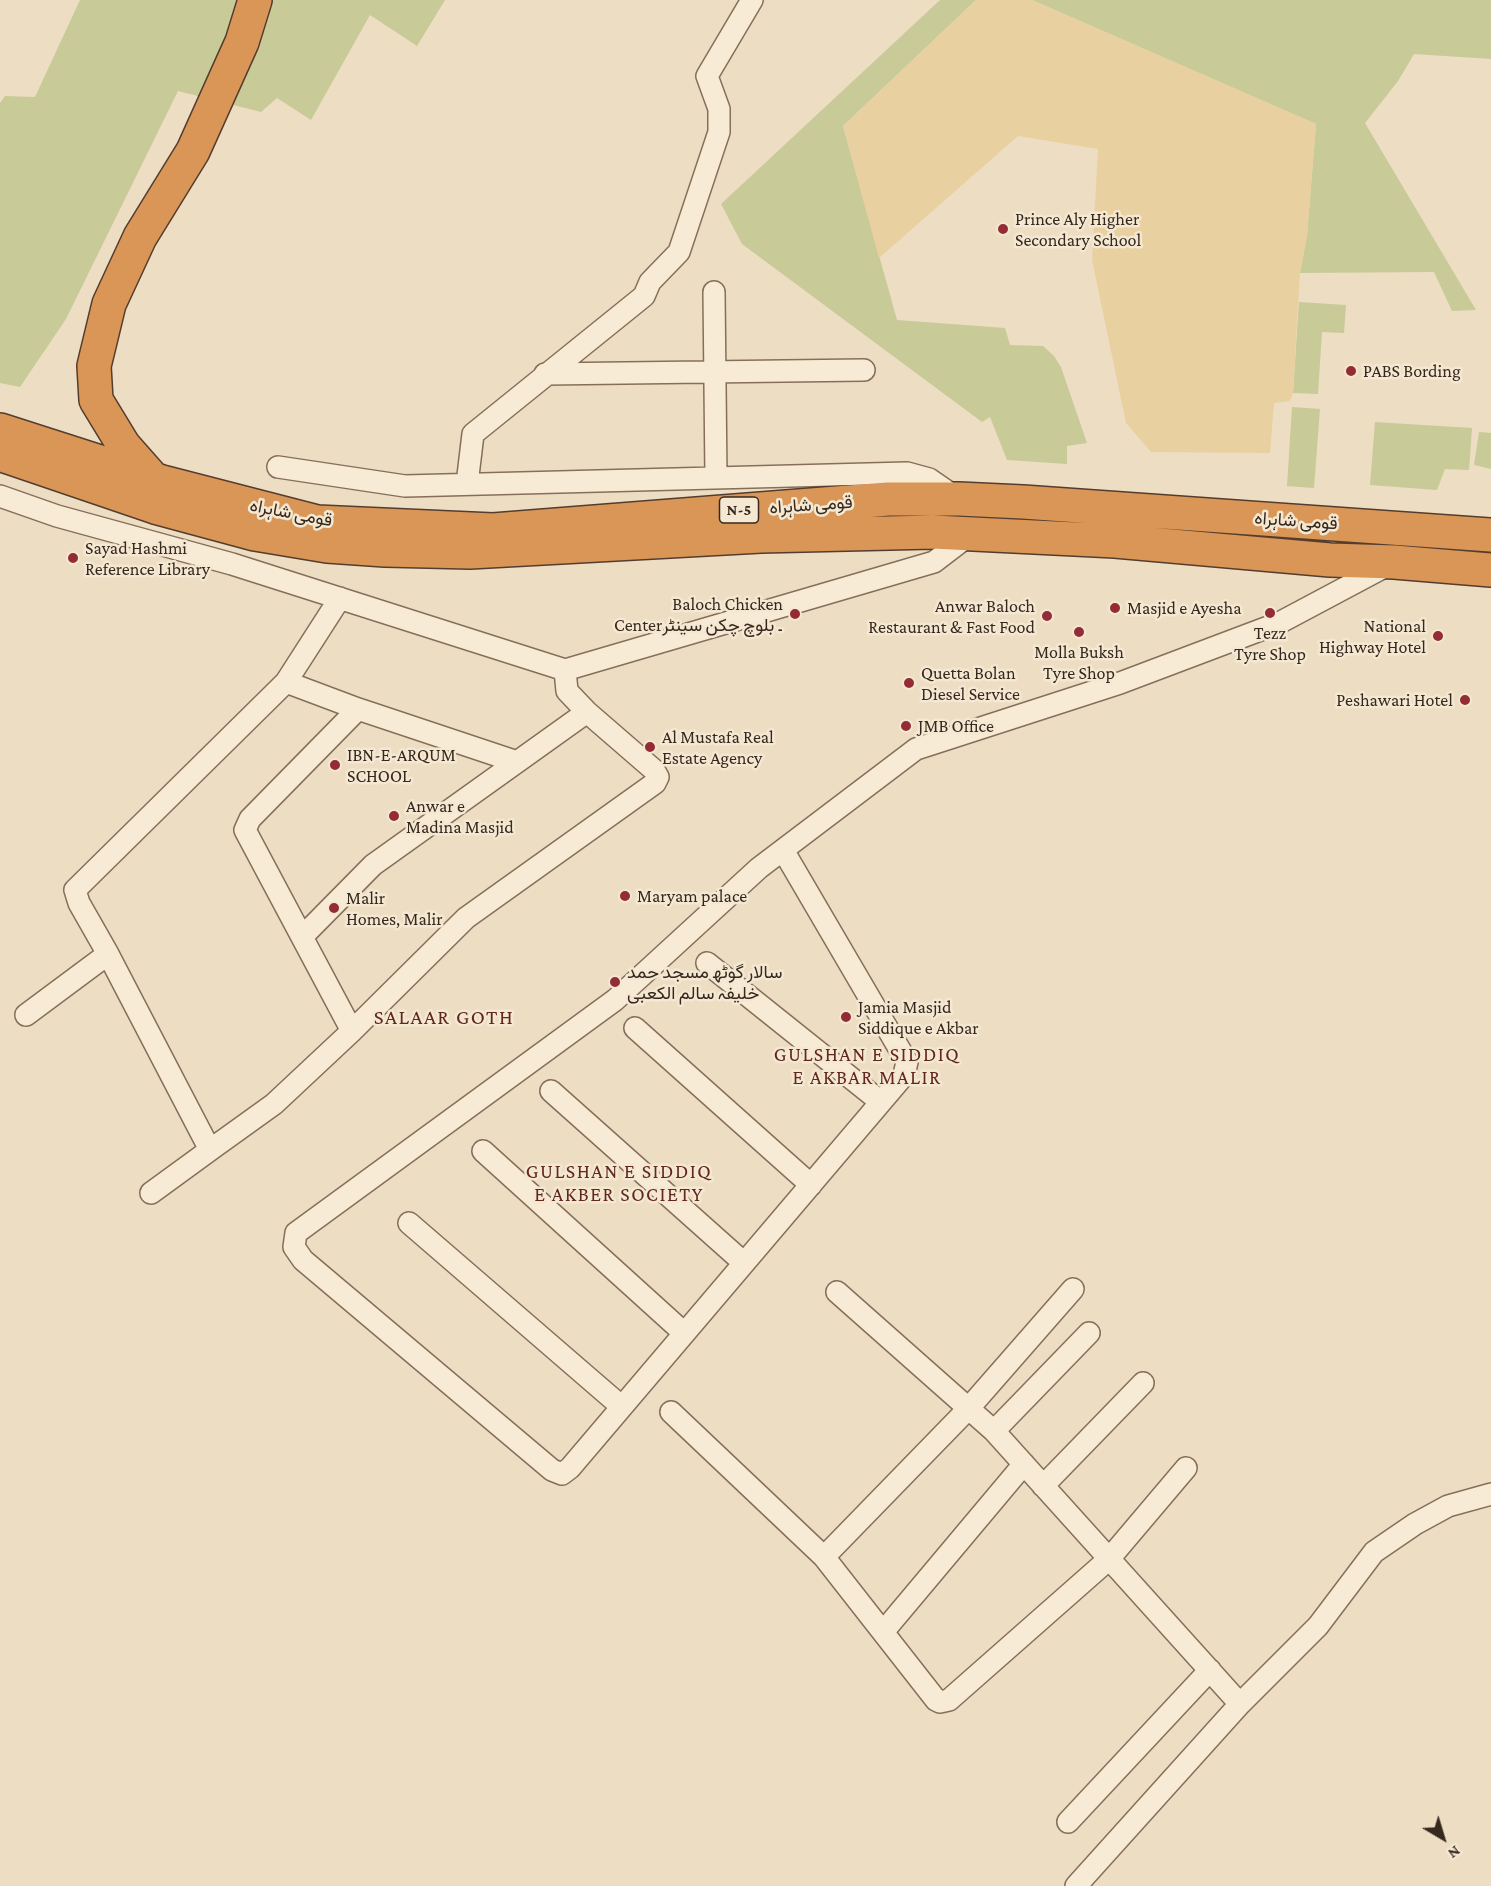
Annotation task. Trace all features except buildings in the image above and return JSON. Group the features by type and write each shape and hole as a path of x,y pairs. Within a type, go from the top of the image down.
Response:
{"highway":[{"path":"154,480 124,446 96,400 94,366 109,304 140,237 193,151 242,42 255,0"},
{"name":"قومی شاہراہ","path":"0,430 154,480 317,522 493,530 877,500 959,499 1478,535"},
{"name":"قومی شاہراہ","path":"0,454 155,507 255,534 327,546 470,552 761,536 933,532 1115,541 1330,560 1394,562 1479,569"},
{"path":"1478,535 1479,569"}],"street":[{"path":"467,484 473,434 644,296 650,282 679,252 719,132 719,109 706,76 752,0"},
{"path":"714,291 716,478"},
{"path":"545,374 864,370"},
{"path":"278,468 405,486 907,473 929,479 959,499"},
{"path":"0,496 57,516 232,564 566,670 903,573 934,562 972,533"},
{"path":"783,850 907,1062 904,1075 570,1468 562,1474 552,1470 303,1260 294,1247 296,1233 615,1000 759,868 916,749 1120,683 1279,623 1394,562"},
{"path":"210,1150 79,903 75,890 286,682 340,598"},
{"path":"151,1192 274,1104 352,1031 466,918 655,783 658,777 654,770 587,712 567,691 566,670"},
{"path":"286,682 358,709 517,762"},
{"path":"352,1031 245,830 250,819 358,709"},
{"path":"302,937 373,866 587,712"},
{"path":"26,1015 108,954"},
{"path":"707,963 881,1102"},
{"path":"635,1028 811,1185"},
{"path":"550,1091 744,1263"},
{"path":"483,1151 684,1333"},
{"path":"409,1223 622,1407"},
{"path":"824,1557 968,1409 1073,1289"},
{"path":"837,1292 994,1431 1240,1704"},
{"path":"994,1431 1089,1333"},
{"path":"1043,1486 1143,1383"},
{"path":"671,1412 824,1557 936,1700 944,1702 1109,1559 1186,1468"},
{"path":"883,1632 1024,1464"},
{"path":"1076,1886 1240,1704 1318,1626 1374,1552 1415,1524 1448,1506 1489,1498"},
{"path":"1068,1822 1210,1670"}],"green space":[{"path":"80,0 445,0 417,46 370,15 311,120 277,98 261,112 178,91 66,319 20,387 0,383 0,103 5,96 35,97"},
{"path":"940,0 976,0 843,126 897,320 1005,328 1010,345 1043,346 1054,356 1061,367 1087,443 1067,446 1067,464 1007,460 990,417 982,422 742,244 721,204"},
{"path":"1032,0 1491,0 1491,59 1414,54 1398,81 1365,123 1476,310 1452,311 1434,272 1300,273 1307,235 1316,124"},
{"path":"1299,302 1346,305 1344,333 1322,332 1318,394 1293,393"},
{"path":"1292,407 1320,409 1314,488 1287,486"},
{"path":"1375,422 1472,428 1469,470 1445,469 1437,490 1370,485"},
{"path":"1479,432 1491,433 1491,469 1474,465"}],"sand":[{"path":"976,0 1032,0 1316,124 1307,236 1300,273 1293,393 1290,401 1274,403 1270,453 1151,452 1126,423 1092,260 1098,149 1018,136 879,258 843,126"}],"place":[{"name":"Prince Aly Higher Secondary School","path":"1003,229"},
{"name":"PABS Bording","path":"1351,371"},
{"name":"Sayad Hashmi Reference Library","path":"73,558"},
{"name":"Masjid e Ayesha","path":"1115,608"},
{"name":"Tezz Tyre Shop","path":"1270,613"},
{"name":"Baloch Chicken Center۔ بلوچ چکن سینٹر","path":"795,614"},
{"name":"Anwar Baloch Restaurant & Fast Food","path":"1047,616"},
{"name":"Molla Buksh Tyre Shop","path":"1079,632"},
{"name":"National Highway Hotel","path":"1438,636"},
{"name":"Quetta Bolan Diesel Service","path":"909,683"},
{"name":"Peshawari Hotel","path":"1465,700"},
{"name":"JMB Office","path":"906,726"},
{"name":"Al Mustafa Real Estate Agency","path":"650,747"},
{"name":"IBN-E-ARQUM SCHOOL","path":"335,765"},
{"name":"Anwar e Madina Masjid","path":"394,816"},
{"name":"Maryam palace","path":"625,896"},
{"name":"Malir Homes, Malir","path":"334,908"},
{"name":"سالار گوٹھ مسجد حمد خلیفہ سالم الکعبی","path":"615,982"},
{"name":"Jamia Masjid Siddique e Akbar","path":"846,1017"}],"district":[{"name":"SALAAR GOTH","path":"444,1018"},
{"name":"GULSHAN E SIDDIQ E AKBAR MALIR","path":"867,1066"},
{"name":"GULSHAN E SIDDIQ E AKBER SOCIETY","path":"619,1184"}]}
